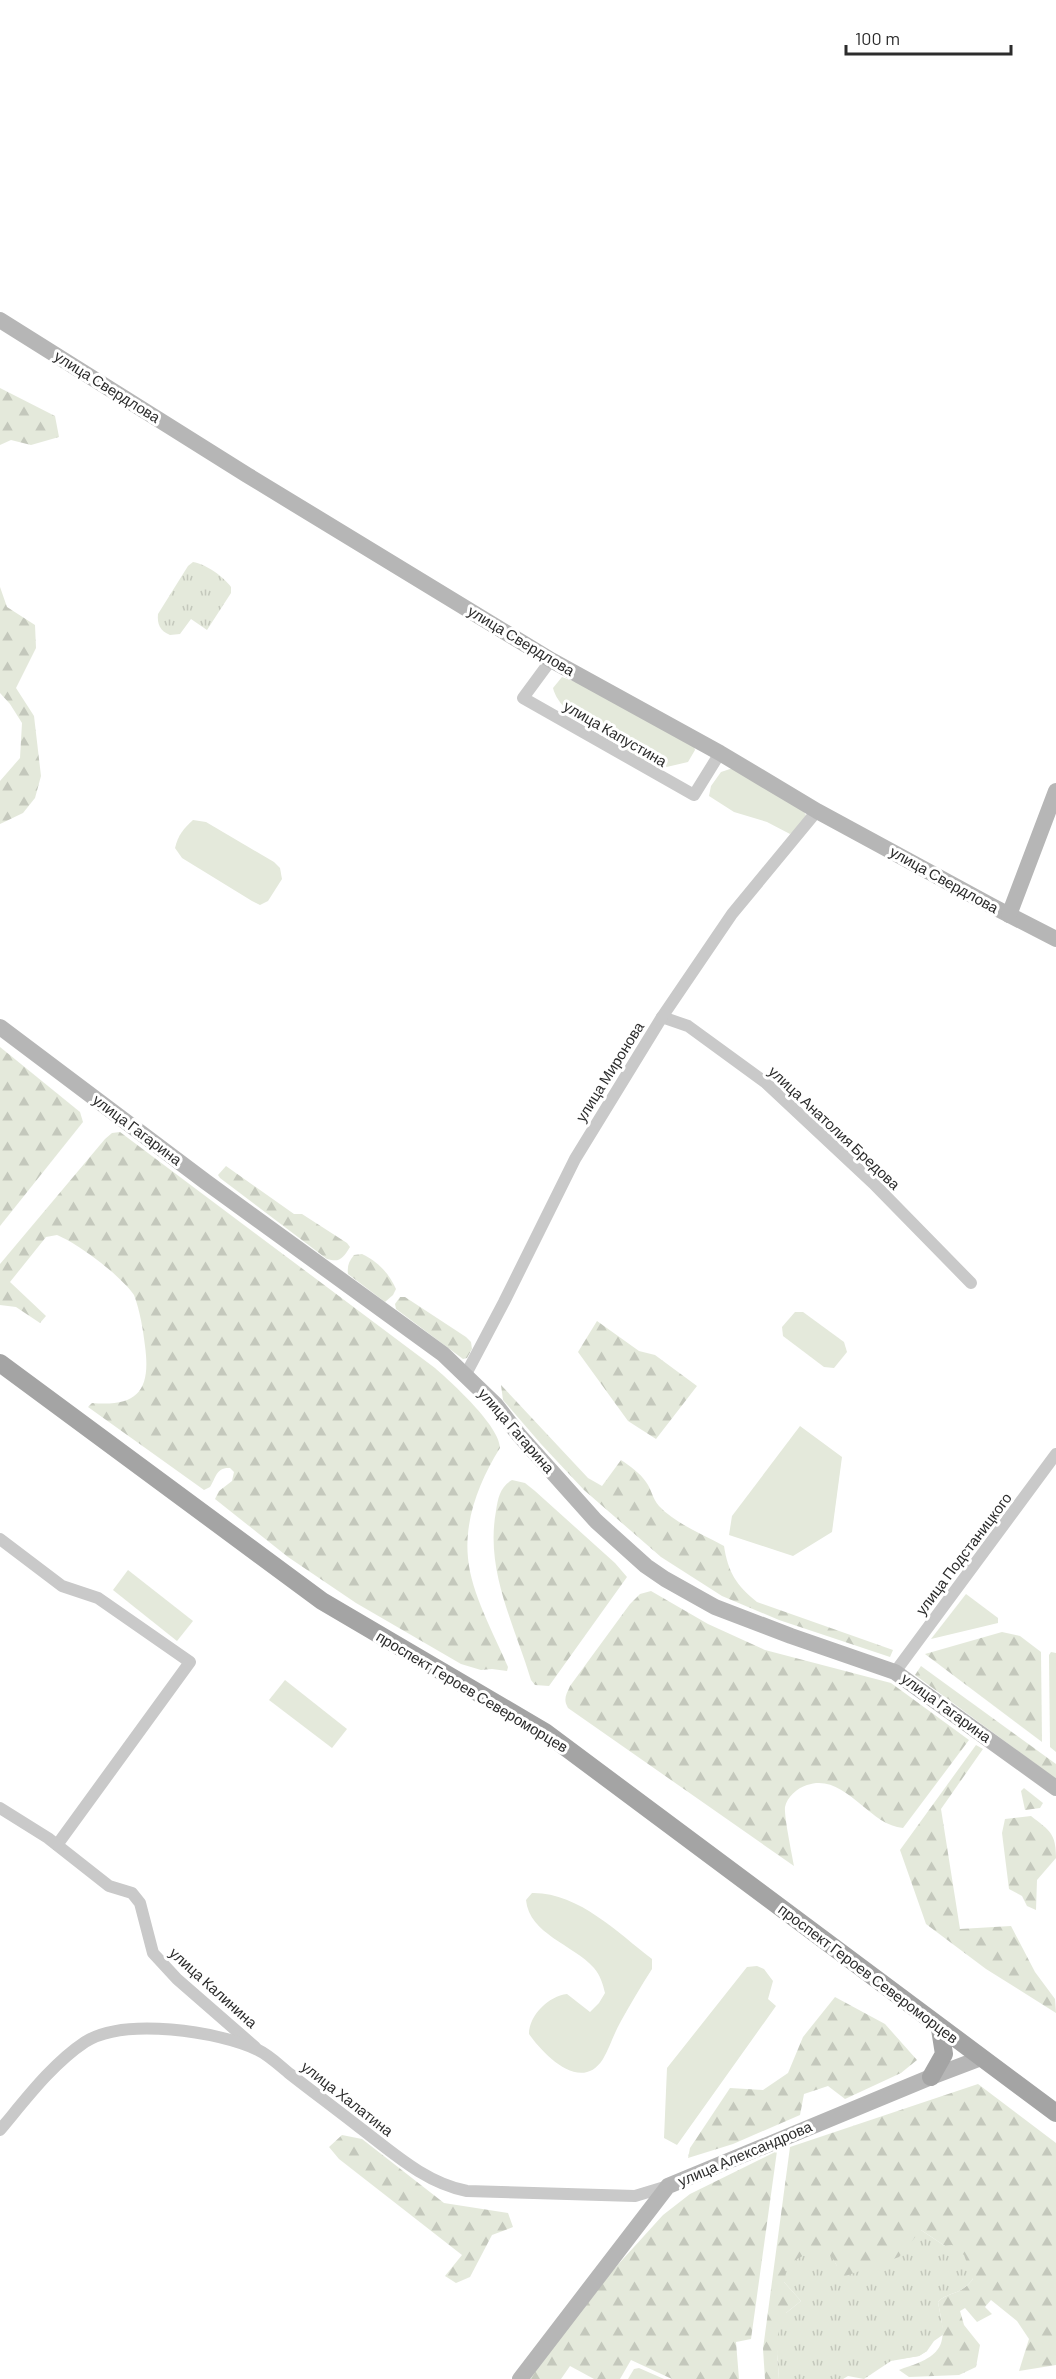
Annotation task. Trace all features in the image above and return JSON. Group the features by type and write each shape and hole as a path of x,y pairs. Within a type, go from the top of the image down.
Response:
{"main road":[{"name":"проспект Героев Североморцев","path":"0,1363 322,1601 545,1732 940,2029 1056,2113"},
{"path":"931,2076 944,2055 940,2029"}],"street":[{"name":"улица Свердлова","path":"3,323 551,660 720,753 817,811 1056,939"},
{"name":"улица Капустина","path":"551,660 523,698 694,795 720,753"},
{"path":"1009,915 1056,791"},
{"name":"улица Миронова","path":"466,1374 575,1159 662,1017 732,914 817,811"},
{"name":"улица Анатолия Бредова","path":"662,1017 688,1026 766,1083 873,1183 971,1283"},
{"name":"улица Гагарина","path":"0,1027 215,1189 360,1295 417,1333 466,1374 496,1405 519,1436 596,1521 656,1572 715,1606 791,1636 895,1672 1056,1788"},
{"name":"улица Подстаницкого","path":"895,1672 1056,1454"},
{"path":"0,1539 62,1586 98,1598 190,1662 57,1845"},
{"name":"улица Калинина","path":"0,1808 57,1845 109,1886 132,1893 140,1903 153,1953 177,1979 258,2050"},
{"name":"улица Халатина","path":"0,2130 28,2096 87,2041 111,2031 143,2029 203,2032 258,2050 409,2165 446,2187 467,2191 635,2196 668,2186"},
{"name":"улица Александрова","path":"520,2379 668,2186 931,2076 981,2058"}],"green space":[{"path":"0,388 55,416 59,437 31,445 11,440 0,445"},
{"path":"193,562 219,575 231,587 231,593 207,630 191,619 180,634 170,635 160,627 158,614 188,566"},
{"path":"0,587 7,607 35,625 36,648 16,688 34,716 41,776 35,798 23,813 0,824 0,781 20,758 22,723 0,693"},
{"path":"562,677 584,685 694,746 695,750 688,762 658,769 592,729 589,721 572,713 555,694 553,688"},
{"path":"733,768 798,804 806,815 798,829 790,834 767,822 734,812 709,796 711,786 721,772"},
{"path":"193,820 206,822 274,862 280,868 282,879 268,901 260,905 252,901 182,858 175,848 176,843"},
{"path":"0,1047 80,1112 83,1122 0,1226"},
{"path":"120,1132 435,1368 474,1405 492,1428 500,1448 475,1500 467,1543 470,1571 478,1599 508,1667 507,1671 481,1670 461,1664 356,1603 288,1557 215,1499 219,1491 232,1481 234,1472 230,1468 219,1471 210,1487 204,1490 88,1407 92,1403 108,1404 131,1398 143,1384 146,1361 142,1327 134,1295 120,1279 88,1253 57,1235 46,1237 10,1282 46,1316 40,1323 16,1307 0,1305 0,1264 105,1139 112,1133"},
{"path":"226,1166 294,1214 302,1214 350,1247 341,1259 327,1259 220,1178 218,1175"},
{"path":"362,1254 382,1268 396,1289 385,1302 348,1274 348,1266 352,1257"},
{"path":"400,1297 405,1297 466,1337 471,1342 472,1349 467,1358 463,1359 396,1309 395,1304"},
{"path":"795,1312 803,1312 844,1342 847,1352 834,1368 824,1367 783,1336 782,1327"},
{"path":"597,1321 639,1351 655,1355 697,1386 656,1439 628,1421 578,1352"},
{"path":"501,1385 588,1478 602,1486 621,1460 635,1470 650,1488 657,1503 673,1518 724,1546 734,1577 757,1602 893,1650 890,1657 779,1620 722,1596 661,1557 584,1490 541,1444 503,1400"},
{"path":"800,1426 842,1457 832,1532 793,1556 729,1535 732,1516"},
{"path":"512,1480 525,1483 535,1491 615,1563 627,1577 549,1686 535,1685 531,1680 503,1597 494,1555 494,1533 499,1497 502,1489"},
{"path":"128,1570 193,1621 177,1641 113,1590"},
{"path":"651,1591 708,1624 765,1650 891,1683 969,1740 903,1828 890,1825 845,1792 833,1786 821,1783 803,1786 796,1791 790,1796 785,1807 794,1866 566,1705 565,1699 570,1686 630,1604 640,1594"},
{"path":"966,1594 998,1618 998,1623 931,1639"},
{"path":"1002,1632 1020,1636 1041,1652 1042,1742 925,1654"},
{"path":"1051,1652 1056,1653 1056,1752 1050,1747 1049,1655"},
{"path":"921,1666 1056,1764 1056,1779 915,1675"},
{"path":"285,1680 347,1729 332,1748 269,1700"},
{"path":"976,1745 983,1749 941,1809 960,1929 1011,1926 1035,1972 1055,1999 1056,2013 986,1969 926,1924 900,1850"},
{"path":"1024,1788 1043,1803 1040,1808 1025,1810 1021,1791"},
{"path":"1031,1816 1051,1833 1056,1850 1056,1858 1037,1880 1036,1910 1027,1906 1022,1896 1009,1889 1002,1833 1005,1819"},
{"path":"532,1893 549,1894 581,1907 611,1926 652,1959 652,1969 621,2021 603,2059 594,2069 584,2073 574,2072 553,2060 529,2034 530,2027 541,2008 553,1998 567,1994 590,2012 605,1993 603,1986 596,1971 585,1960 535,1922 526,1900"},
{"path":"757,1966 764,1969 773,1981 768,1999 776,2006 677,2145 664,2138 667,2068 747,1967"},
{"path":"835,1997 885,2024 917,2060 901,2073 845,2099 828,2086 804,2094 800,2115 733,2144 688,2158 690,2148 730,2088 763,2090 788,2073 803,2037"},
{"path":"978,2084 1056,2143 1056,2365 1019,2371 1029,2339 1017,2321 991,2300 985,2307 992,2314 977,2322 965,2308 960,2311 964,2325 980,2345 976,2367 959,2375 909,2377 899,2370 929,2358 936,2352 943,2330 938,2302 963,2289 973,2279 945,2246 921,2230 927,2351 919,2356 900,2359 839,2278 836,2264 829,2255 784,2282 801,2301 786,2313 777,2354 779,2379 765,2379 763,2349 790,2147"},
{"path":"342,2135 362,2139 444,2203 508,2213 513,2227 492,2235 470,2277 456,2283 445,2276 462,2255 339,2159 329,2147"},
{"path":"777,2151 751,2339 736,2342 739,2379 672,2379 631,2360 620,2379 594,2379 570,2366 561,2379 528,2379 614,2269 663,2215 690,2194"},
{"path":"921,2230 945,2246 952,2245 964,2255 973,2279 963,2289 938,2302 944,2334 919,2356 891,2361 864,2379 848,2376 843,2379 779,2379 777,2354 779,2314 786,2313 801,2301 784,2282 786,2266 812,2252 819,2251 831,2257 836,2264 840,2278 899,2257"},
{"path":"639,2368 664,2379 628,2379 634,2369"}]}
